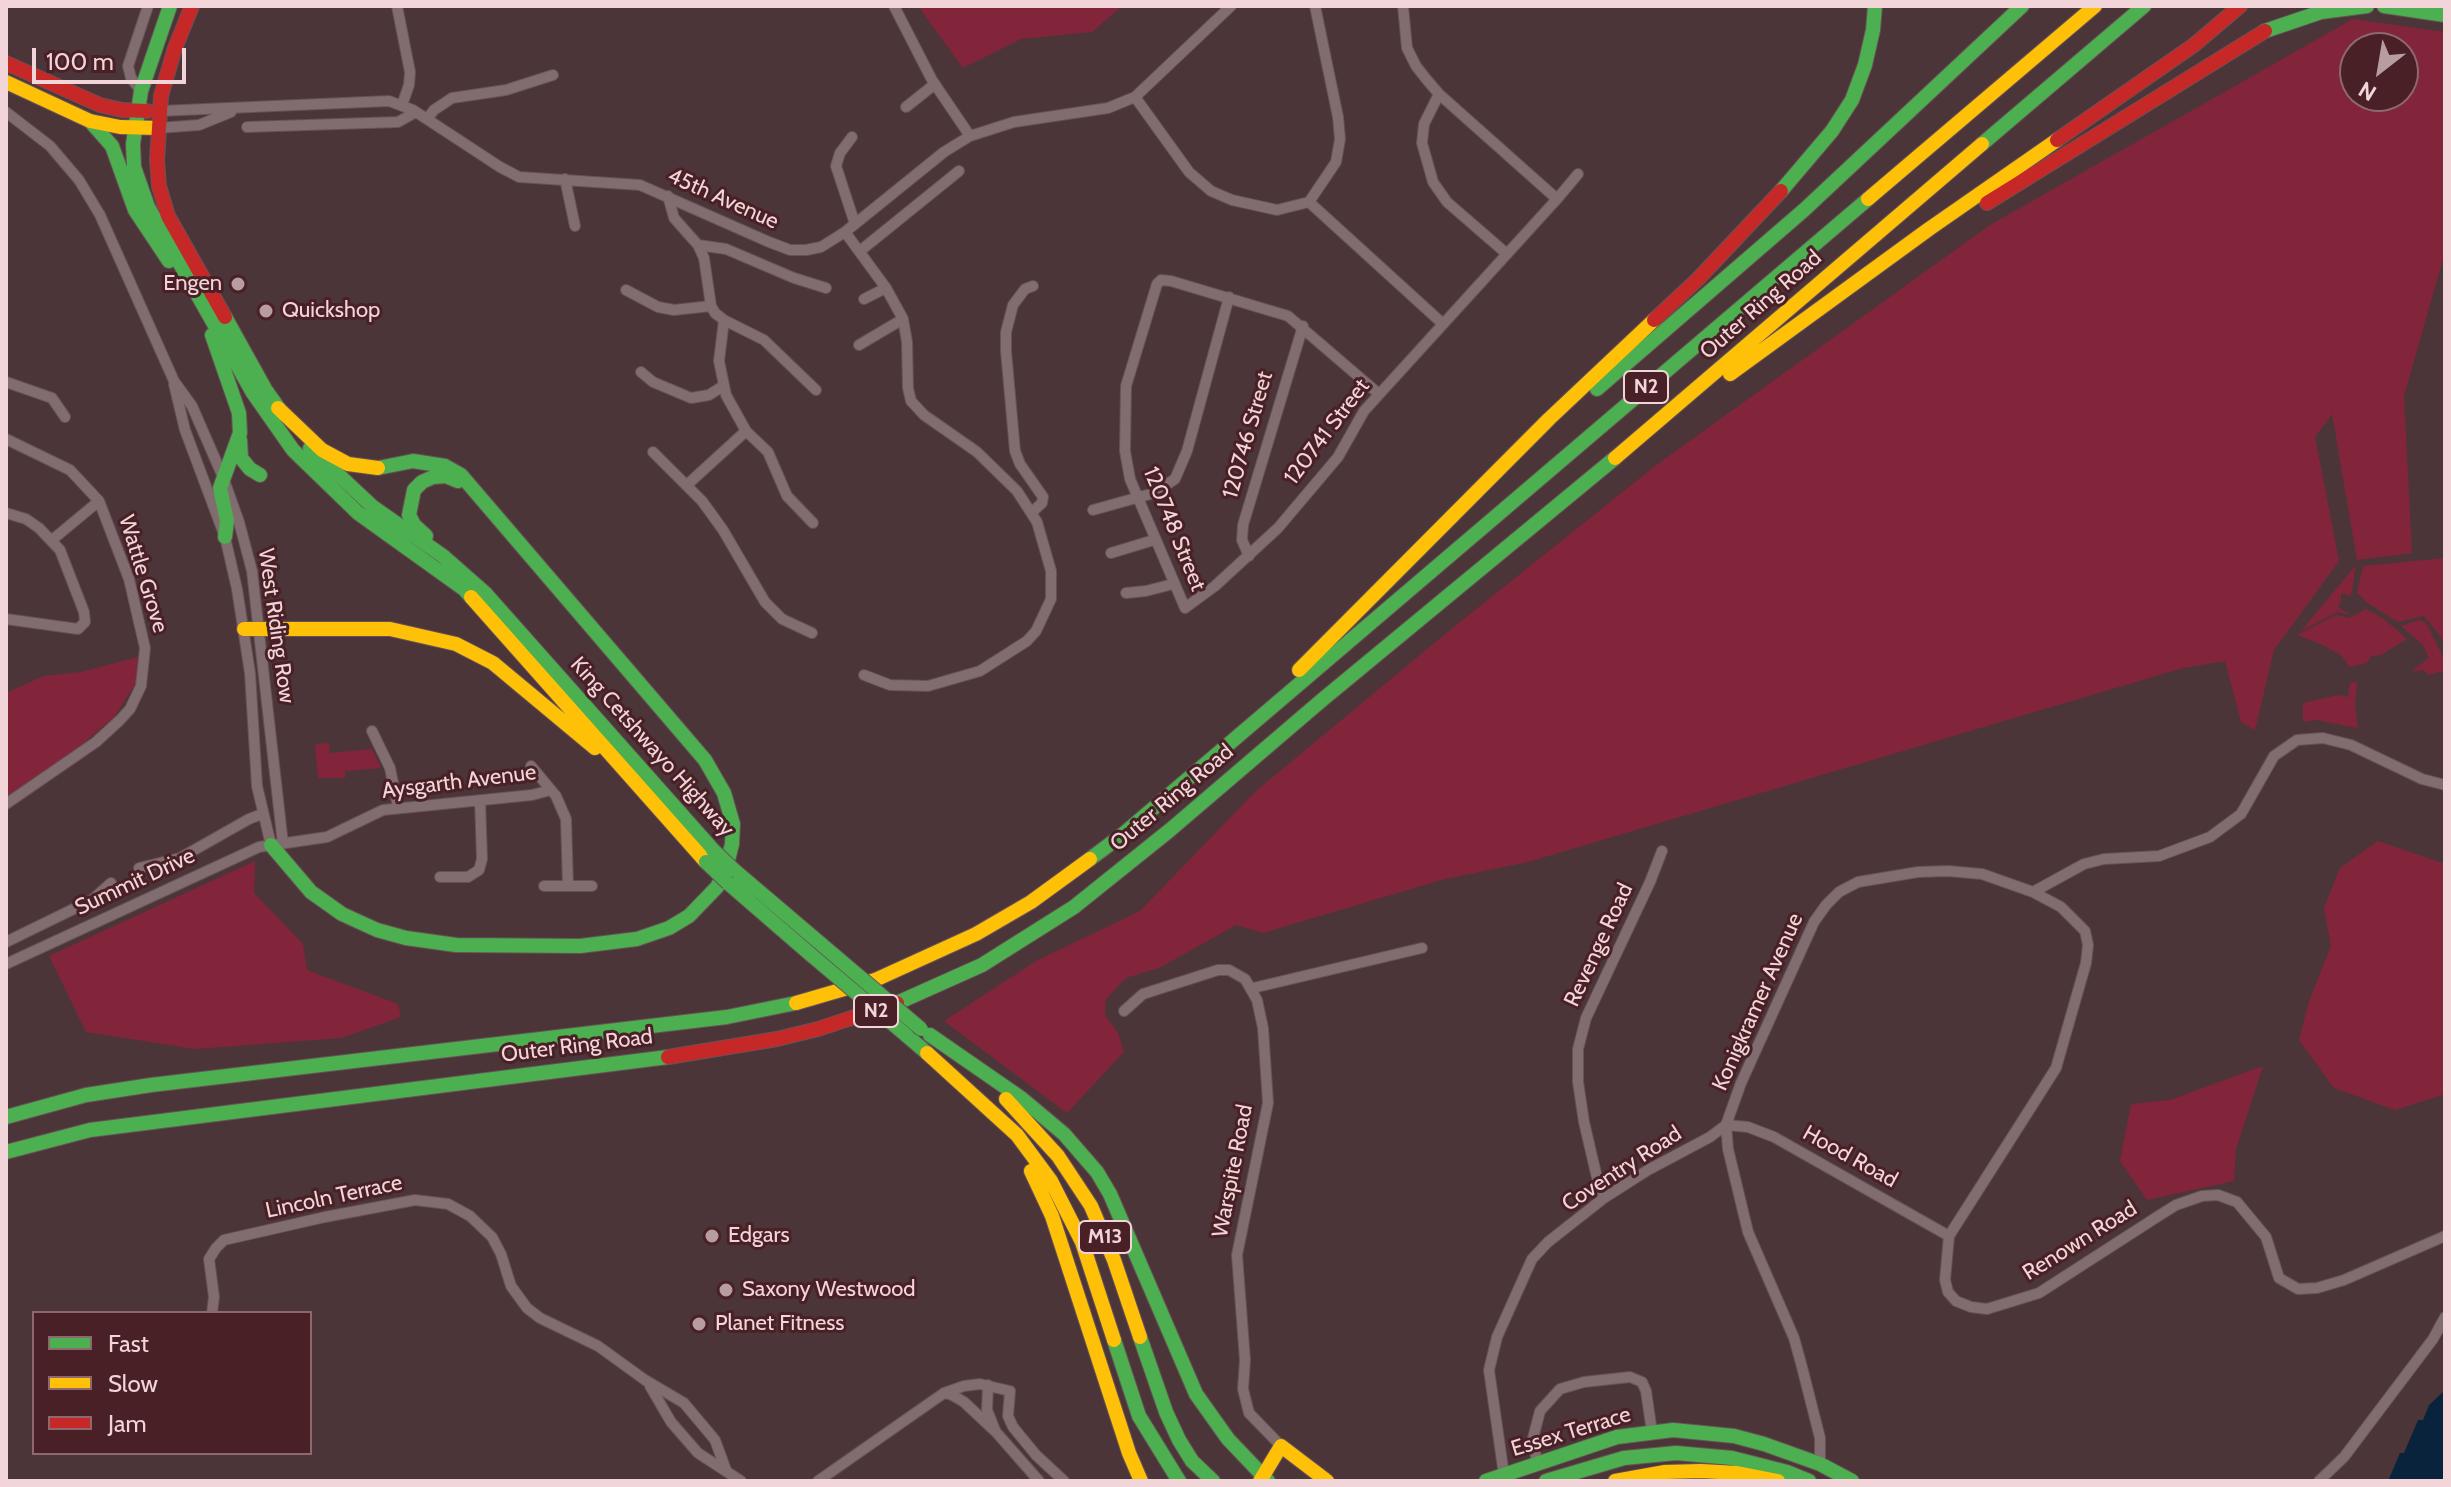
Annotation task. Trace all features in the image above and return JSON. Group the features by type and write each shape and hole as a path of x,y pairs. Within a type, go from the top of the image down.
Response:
{"main road":[{"name":"King Cetshwayo Highway","path":"170,6 141,91 133,159 140,190 253,393 293,450 315,474 358,513 464,589 635,782 731,876 1017,1135 1051,1181 1082,1242 1139,1416 1179,1481"},
{"name":"King Cetshwayo Highway","path":"192,6 175,48 160,111 158,179 168,216 278,408 338,478 373,507 443,556 508,617 710,856"},
{"path":"1198,771 1579,390 1698,279 1793,179 1832,131 1852,100 1865,65 1875,6"},
{"path":"1471,498 1804,210 2022,6"},
{"name":"Outer Ring Road","path":"6,1117 86,1095 151,1085 727,1017 833,993 910,966 976,934 1031,902 1122,835 2095,6"},
{"name":"Outer Ring Road","path":"6,1152 90,1130 722,1049 818,1029 919,995 1006,952 1084,900 1580,488 2144,6"},
{"path":"1580,488 1870,271 2194,45 2240,6"},
{"path":"1870,271 2023,182 2263,32 2321,12 2367,6"},
{"path":"2384,6 2445,15"},
{"path":"6,63 100,105 160,111"},
{"path":"6,82 90,121 158,128"},
{"path":"90,121 112,146 135,210 152,238 199,296 236,398 241,458 260,475"},
{"path":"278,408 322,450 342,461 370,468 413,461 445,466 461,475 687,737 716,777 733,824 729,858 717,887 689,916 669,928 637,939 580,946 456,945 406,938 354,921 311,892 278,849"},
{"path":"225,537 227,521 219,492 240,433"},
{"path":"473,582 463,567 414,525 409,515 409,505 418,485 441,475 458,480 478,495"},
{"path":"244,629 373,628 407,631 456,644 482,655 517,680 635,782"},
{"name":"King Cetshwayo Highway","path":"815,949 925,1032 1018,1110 1051,1147 1091,1206 1114,1260 1155,1383 1179,1440 1192,1461 1213,1481"},
{"path":"925,1032 1045,1117 1097,1172 1110,1194 1196,1394 1228,1439 1263,1479 1281,1446 1307,1475 1327,1481"},
{"path":"927,1053 1012,1141 1035,1176 1052,1216 1138,1479"},
{"name":"Essex Terrace","path":"1486,1481 1617,1437 1652,1432 1702,1432 1734,1436 1820,1464 1852,1481"},
{"path":"1546,1481 1624,1458 1676,1453 1744,1461 1809,1481"},
{"path":"1615,1481 1665,1472 1701,1471 1737,1473 1778,1481"}],"street":[{"path":"141,91 131,78 128,66 148,6"},
{"path":"397,6 410,72 402,105"},
{"path":"894,6 935,84 970,136"},
{"name":"45th Avenue","path":"160,111 376,100 402,105 519,177 640,185 790,250 806,250 821,247 845,232 944,152 970,136 1014,122 1108,108 1135,97 1231,6"},
{"path":"1135,97 1189,172 1211,191 1261,208 1277,210 1309,202 1336,162 1340,139 1315,6"},
{"path":"1403,6 1407,48 1411,58 1439,94 1557,199"},
{"path":"427,119 452,98 506,90 553,75"},
{"path":"906,107 935,84"},
{"path":"1439,94 1424,124 1422,143 1433,182 1447,202 1507,254"},
{"name":"45th Avenue","path":"158,128 199,125 237,109"},
{"name":"West Riding Row","path":"6,112 50,146 79,180 100,215 174,381 192,406 223,477 252,571 266,684 278,849"},
{"path":"247,127 398,122 416,112"},
{"path":"852,137 840,153 836,166 855,224"},
{"path":"860,251 959,171"},
{"name":"120741 Street","path":"1185,608 1278,528 1331,466 1364,411 1578,174"},
{"path":"565,179 575,226"},
{"path":"668,196 674,218 698,245 704,258 711,306 724,320 764,340 816,390"},
{"path":"1309,202 1443,324"},
{"path":"845,232 886,288 903,319 911,401 924,415 977,452 1017,491 1032,512 1049,558 1052,588 1047,611 1027,641 980,671 941,683 890,685 864,675"},
{"path":"698,245 726,249 826,288"},
{"name":"120748 Street","path":"1185,608 1154,540 1126,465 1124,395 1154,291 1161,280 1229,297"},
{"path":"1032,512 1042,503 1043,497 1020,464 1015,451 1006,341 1008,317 1013,305 1025,289 1033,286"},
{"path":"864,299 886,288"},
{"path":"626,290 658,307 674,310 711,306"},
{"path":"1093,510 1154,493 1168,486 1179,473 1229,297 1280,312 1303,326 1379,394"},
{"path":"859,345 903,319"},
{"path":"724,320 719,361 723,386 746,431 768,452 787,496 813,523"},
{"name":"120746 Street","path":"1249,556 1242,540 1243,525 1303,326"},
{"path":"641,372 653,382 691,398 709,395 723,386"},
{"name":"West Riding Row","path":"174,381 176,402 185,430 225,537 244,629 262,814 278,849"},
{"path":"6,382 52,398 65,417"},
{"path":"688,484 746,431"},
{"name":"Wattle Grove","path":"6,439 70,470 99,501 141,622 145,648 141,686 130,709 109,731 6,804"},
{"path":"653,452 688,484 723,530 765,602 782,619 812,633"},
{"path":"52,540 99,501"},
{"path":"6,513 33,523 52,540 67,565 85,622 78,629 6,619"},
{"path":"1111,553 1154,540"},
{"path":"1126,593 1173,584"},
{"path":"251,685 266,684"},
{"path":"372,731 390,768 398,807"},
{"path":"2033,892 2084,864 2104,859 2159,856 2210,837 2241,814 2274,756 2297,740 2323,738 2351,745 2422,779 2445,785"},
{"path":"531,766 560,803 568,829 568,886"},
{"name":"Aysgarth Avenue","path":"278,849 327,837 366,816 398,807 532,795 551,790"},
{"path":"440,877 468,877 479,870 482,859 480,800"},
{"path":"139,868 180,858 262,814"},
{"name":"Summit Drive","path":"6,964 249,851 278,849"},
{"name":"Revenge Road","path":"1604,1198 1584,1122 1578,1082 1578,1049 1586,1018 1662,851"},
{"name":"Konigkramer Avenue","path":"1820,1464 1820,1438 1794,1338 1748,1232 1728,1149 1726,1125 1741,1083 1808,935 1826,905 1839,892 1858,882 1878,878 1948,871 1982,874 2033,892"},
{"path":"6,942 92,900 111,883"},
{"path":"544,886 592,886"},
{"name":"Renown Road","path":"2033,892 2061,907 2085,931 2088,945 2086,963 2056,1068 1949,1236 1945,1280 1948,1292 1956,1301 1987,1309 2039,1293 2168,1210 2202,1196 2218,1195 2243,1208 2266,1237 2279,1278 2298,1289 2317,1288 2344,1280 2445,1236"},
{"path":"62,916 70,934"},
{"path":"1124,1011 1143,994 1218,970 1229,970 1239,975 1253,988 1422,948"},
{"name":"Warspite Road","path":"1253,988 1263,1028 1268,1103 1237,1255 1245,1360 1243,1389 1249,1413 1281,1446"},
{"name":"Coventry Road","path":"1504,1475 1489,1370 1497,1337 1532,1259 1548,1242 1604,1198 1726,1125"},
{"name":"Hood Road","path":"1726,1125 1748,1127 1774,1137 1949,1236"},
{"name":"Lincoln Terrace","path":"212,1311 214,1297 209,1259 224,1240 415,1200 455,1207 486,1230 499,1250 515,1294 527,1308 540,1318 598,1346 684,1403 715,1440 726,1470"},
{"path":"2319,1481 2344,1457 2433,1339 2445,1317"},
{"path":"1537,1464 1533,1438 1540,1411 1560,1389 1584,1382 1630,1377 1642,1382 1652,1432"},
{"name":"Lincoln Terrace","path":"645,1380 660,1398 671,1422 698,1453 741,1481"},
{"path":"988,1385 987,1410 996,1432"},
{"path":"818,1481 944,1393 964,1386 988,1385 1010,1391 1008,1416 1013,1427 1036,1455 1064,1481"},
{"path":"944,1393 964,1402 996,1432 1039,1481"},
{"path":"698,1453 715,1440"}],"shaded area":[{"path":"918,6 1122,6 1092,32 1021,39 963,68"},
{"path":"2353,19 2445,32 2445,252 2404,396 2412,553 2357,560 2332,414 2315,437 2339,561 2274,650 2255,730 2241,722 2225,661 2183,668 1528,862 1441,880 1263,933 1236,925 1161,967 1126,978 1106,999 1105,1015 1118,1033 1124,1052 1067,1113 944,1021 1036,961 1140,911 1256,791 1655,466 1990,225"},
{"path":"2445,558 2445,647 2424,616 2398,622 2357,593 2363,566"},
{"path":"2356,565 2351,596 2341,593 2338,607 2350,615 2337,612 2301,631"},
{"path":"2366,609 2384,619 2407,639 2381,655 2372,656 2366,663 2350,667 2341,655 2297,635 2336,615 2349,618"},
{"path":"2420,620 2426,623 2445,661 2444,671 2428,675 2424,670 2412,671 2429,658 2423,645 2401,626"},
{"path":"138,657 137,681 115,716 80,746 6,797 6,693 44,676 81,672"},
{"path":"2357,682 2355,706 2358,728 2316,720 2303,722 2303,703 2338,695 2348,697 2350,683"},
{"path":"329,743 330,753 372,749 381,768 345,771 345,778 318,778 315,744"},
{"path":"2378,841 2445,864 2445,1094 2395,1110 2334,1088 2299,1040 2309,1001 2331,946 2324,908 2340,868"},
{"path":"255,861 254,893 303,944 307,970 398,1004 401,1017 341,1038 195,1049 86,1032 49,956"},
{"path":"2263,1066 2236,1149 2234,1181 2147,1200 2120,1161 2131,1104 2170,1100"}],"water":[{"path":"2443,1392 2445,1481 2388,1481 2418,1420 2423,1420 2429,1405"}],"traffic: fast":[{"path":"170,6 141,91 133,144 134,167 148,207 253,393 293,450 358,513 471,597"},
{"path":"1781,191 1832,131 1852,100 1865,65 1875,6"},
{"path":"1597,389 1804,210 2022,6"},
{"path":"1982,144 2144,6"},
{"path":"2265,31 2321,12 2367,6"},
{"path":"2384,6 2445,15"},
{"path":"90,121 112,146 135,210 169,261"},
{"path":"1090,859 1868,199"},
{"path":"225,317 282,413"},
{"path":"212,335 239,413 240,433 220,488 227,521 225,537"},
{"path":"240,440 241,458 260,475"},
{"path":"310,448 373,507 443,556 485,593 713,850"},
{"path":"897,1003 982,965 1074,907 1615,458"},
{"path":"271,845 311,892 342,914 377,930 406,938 456,945 580,946 637,939 669,928 689,916 717,887 725,872 733,824 724,793 705,760 461,475 445,466 413,461 378,468"},
{"path":"426,536 414,525 409,515 414,490 433,477 446,476 458,481"},
{"path":"713,850 734,870"},
{"path":"706,862 728,883"},
{"path":"734,870 821,944"},
{"path":"728,883 810,954"},
{"path":"821,944 921,1029"},
{"path":"810,954 906,1035"},
{"path":"6,1117 86,1095 151,1085 727,1017 796,1003"},
{"path":"906,1035 927,1053"},
{"path":"930,1035 1021,1098 1064,1134 1097,1172 1110,1194 1196,1394 1228,1439 1268,1481"},
{"path":"6,1152 90,1130 668,1057"},
{"path":"1140,1337 1179,1440 1192,1461 1213,1481"},
{"path":"1114,1340 1139,1416 1179,1481"},
{"path":"1486,1481 1617,1437 1673,1430 1734,1436 1764,1444 1820,1464 1852,1481"},
{"path":"1546,1481 1624,1458 1676,1453 1732,1458 1809,1481"}],"traffic: slow":[{"path":"1868,199 2095,6"},
{"path":"6,82 90,121 120,127 158,128"},
{"path":"1730,374 2057,140"},
{"path":"1615,458 1982,144"},
{"path":"1299,670 1549,419 1654,320"},
{"path":"278,408 322,450 348,464 378,468"},
{"path":"471,597 706,862"},
{"path":"244,629 390,629 456,644 493,663 595,748"},
{"path":"796,1003 875,980 976,934 1031,902 1090,859"},
{"path":"927,1053 1017,1135 1051,1181 1082,1242 1114,1340"},
{"path":"1006,1099 1058,1156 1091,1206 1114,1260 1140,1337"},
{"path":"1031,1171 1052,1216 1129,1453 1141,1481"},
{"path":"1260,1481 1281,1446 1327,1481"},
{"path":"1615,1481 1665,1472 1701,1471 1737,1473 1778,1481"}],"traffic: jam":[{"path":"192,6 161,96 157,160 159,186 168,216 225,317"},
{"path":"2057,140 2194,45 2240,6"},
{"path":"1987,203 2265,31"},
{"path":"6,63 100,105 147,111"},
{"path":"1654,320 1698,279 1781,191"},
{"path":"668,1057 777,1039 897,1003"}],"place":[{"name":"Engen","path":"238,284"},
{"name":"Quickshop","path":"266,311"},
{"name":"Edgars","path":"712,1236"},
{"name":"Saxony Westwood","path":"726,1290"},
{"name":"Planet Fitness","path":"699,1324"}]}
